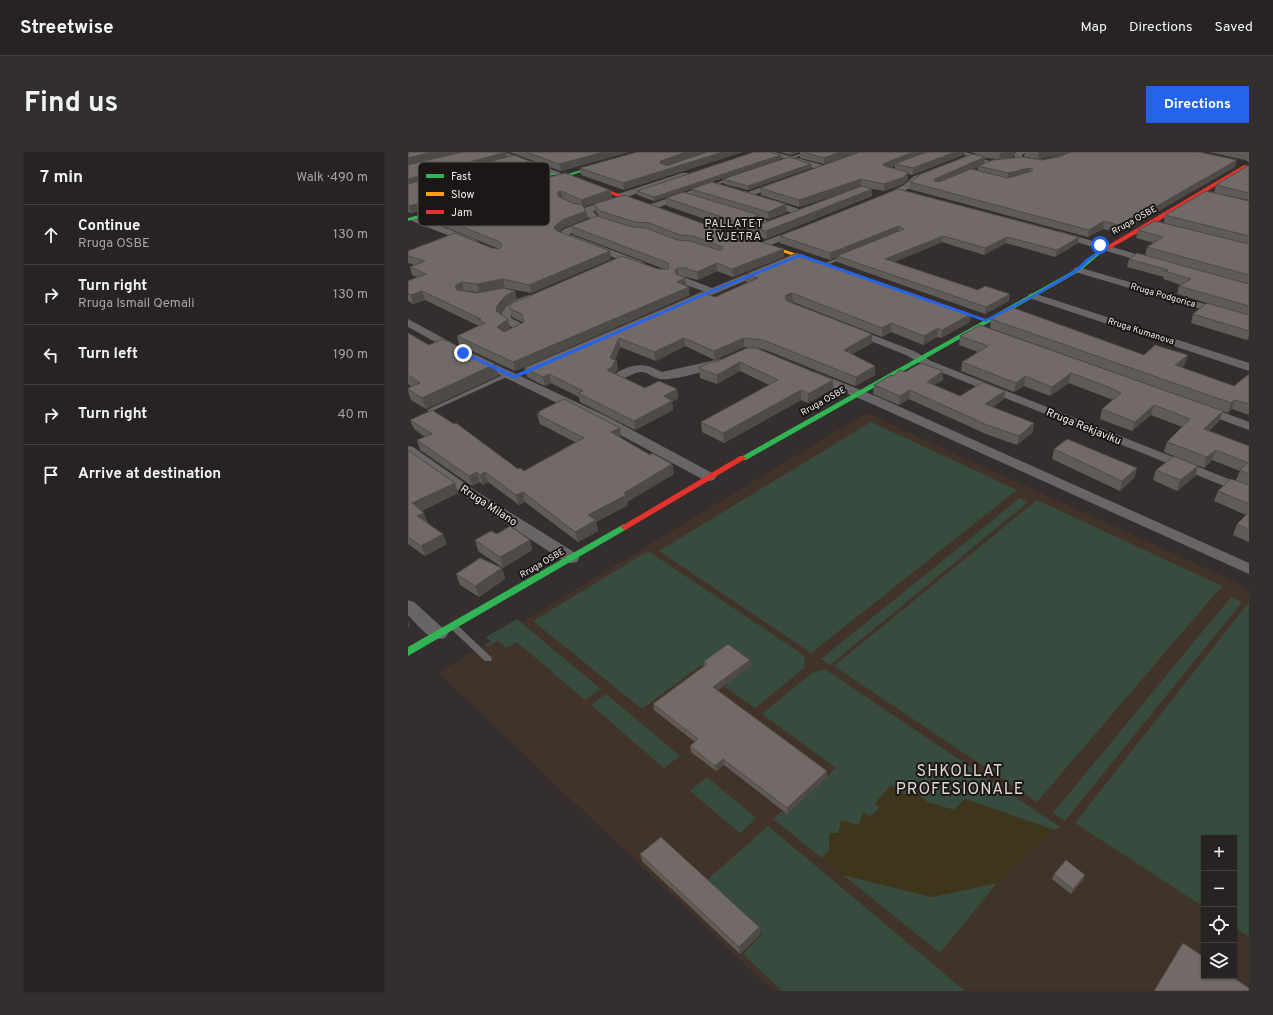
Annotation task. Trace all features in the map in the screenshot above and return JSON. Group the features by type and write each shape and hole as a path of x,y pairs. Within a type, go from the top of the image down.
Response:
{"street":[{"path":"498,152 523,162"},
{"path":"513,159 526,152"},
{"path":"562,174 630,152"},
{"path":"550,177 645,152"},
{"path":"767,152 786,160 826,167 809,173"},
{"path":"968,156 982,161 987,165 1001,164 1022,156 1031,162 1048,162 1076,152"},
{"name":"Rruga OSBE","path":"988,326 1033,296 1078,270 1088,260 1106,247 1150,224 1244,164"},
{"path":"550,170 665,212"},
{"path":"871,202 907,187 911,178 937,170"},
{"path":"650,268 562,236 567,232 600,221 584,210 696,172"},
{"path":"748,195 789,180"},
{"path":"651,207 684,198 713,185 802,210 734,235"},
{"path":"899,191 914,195"},
{"path":"872,192 885,196"},
{"path":"1200,193 1214,196"},
{"path":"1150,224 1166,228"},
{"path":"431,226 484,247"},
{"path":"765,244 806,228"},
{"path":"1048,231 1106,247 1162,265"},
{"path":"734,235 840,269"},
{"path":"442,241 457,236"},
{"path":"675,307 800,255"},
{"path":"610,264 624,258"},
{"name":"Rruga Podgorica","path":"1078,270 1249,320"},
{"path":"682,280 712,291"},
{"path":"508,336 519,330 519,326 505,319 506,312 510,308 535,296 516,294"},
{"name":"Rruga Kumanova","path":"1033,296 1249,367"},
{"path":"973,321 988,326"},
{"name":"Rruga OSBE","path":"408,652 709,477 919,359 973,321"},
{"path":"408,322 463,353 603,420 709,477"},
{"name":"Rruga Rekjaviku","path":"844,327 910,353 927,363 1249,492"},
{"path":"621,375 643,368 648,368 660,376 674,375 688,370 714,366 732,356"},
{"path":"799,369 1249,569"},
{"path":"510,376 529,371"},
{"path":"1193,405 1249,426"},
{"name":"Rruga Milano","path":"408,450 471,494 571,558"},
{"path":"408,606 446,630"}],"lane":[{"path":"786,160 809,152"},
{"path":"713,185 741,175"},
{"path":"747,216 770,223"},
{"path":"825,264 852,254"},
{"path":"430,410 510,376"},
{"path":"446,630 488,658"}],"shaded area":[{"path":"866,413 1249,588 1249,991 773,991 438,673"}],"green space":[{"path":"871,422 1017,490 811,653 659,551"},
{"path":"1020,498 1028,502 830,665 821,659"},
{"path":"1037,500 1222,586 1037,802 834,666"},
{"path":"648,551 805,656 804,668 755,708 725,687 728,684 701,665 642,709 533,621"},
{"path":"1231,597 1242,602 1065,821 1053,813"},
{"path":"1249,602 1249,937 1237,929 1237,835 1201,835 1201,905 1075,823"},
{"path":"517,619 601,689 585,700 517,642 506,648 498,641 487,647 485,645 491,642 486,637"},
{"path":"827,669 826,670 1060,827 1054,830 965,799 954,810 927,802 919,794 904,794 875,804 880,807 866,820 856,826 838,833 829,851 822,858 773,819 782,811 787,814 836,768 762,714 813,672"},
{"path":"606,694 680,756 664,768 591,705"},
{"path":"707,777 756,818 740,833 690,791"},
{"path":"768,826 965,991 782,991 743,954 762,934 706,881"},
{"path":"843,875 932,897 997,883 940,953"}],"sand":[{"path":"891,785 904,794 919,794 927,802 954,810 965,799 1054,830 997,883 932,897 843,875 822,858 829,851 829,833 838,833 841,821 859,825 863,812 871,817 880,807 875,803"}],"building":[{"path":"408,152 432,152 408,158"},
{"path":"462,152 506,152 470,162 420,162"},
{"path":"526,152 604,152 559,164"},
{"path":"637,152 686,152 661,161 660,163 669,165 707,152 723,152 623,183 580,168"},
{"path":"754,152 770,152 781,155 654,197 637,191"},
{"path":"804,152 840,152 824,158"},
{"path":"860,152 913,152 883,164 884,166 908,172 904,177 884,184 861,179 799,200 760,188"},
{"path":"926,152 955,152 913,168 895,164"},
{"path":"1070,152 1199,152 1237,160 1122,226 1104,221 1089,230 910,182 921,174 972,154 985,157 935,179 934,181 939,182 971,169 1008,178 1033,170 1030,168 1008,173 978,166 993,160 1022,157 1042,160 1059,157"},
{"path":"514,155 532,162 488,162"},
{"path":"789,157 811,164 748,186 723,179"},
{"path":"418,163 418,176 408,179 408,165"},
{"path":"1249,165 1249,193 1216,185"},
{"path":"565,173 610,190 581,200 561,191 558,192 558,196 572,203 582,205 586,211 562,220 554,227 557,231 610,251 529,285 503,279 477,284 462,282 455,286 457,290 477,293 503,288 515,291 505,296 497,306 496,311 508,319 497,327 504,332 524,322 522,314 510,309 510,305 513,303 622,256 658,269 668,269 668,263 571,226 597,216 632,227 646,228 677,240 690,241 719,250 723,249 722,247 694,236 680,235 650,223 635,222 600,211 594,204 624,195 718,229 784,249 732,269 717,263 697,272 686,268 677,268 675,271 676,274 685,278 677,282 689,287 513,362 457,336 485,323 478,320 481,319 422,291 411,295 408,294 408,281 426,274 410,267 425,261 408,256 408,251 455,233 492,248 499,249 502,246 500,242 461,226 550,226 550,177"},
{"path":"418,181 418,203 408,206 408,184"},
{"path":"712,182 786,204 768,212 691,189"},
{"path":"862,186 872,189 766,231 753,227"},
{"path":"898,189 1079,237 1057,250 1007,237 985,248 943,236 885,259 978,290 985,286 1010,294 986,307 837,256 904,229 899,226 830,253 780,236"},
{"path":"1206,191 1249,201 1249,236 1165,215"},
{"path":"683,192 759,215 739,223 666,198"},
{"path":"1155,221 1249,244 1249,275 1147,247 1163,237 1138,230"},
{"path":"797,253 971,314 942,330 938,328 924,336 891,323 882,328 792,293 786,295 785,298 787,301 872,334 844,350 875,366 856,377 763,340 744,338 714,351 684,338 654,352 619,338 610,358 617,361 614,362 612,367 607,370 645,388 659,381 677,389 664,396 672,401 634,421 578,393 583,391 549,374 543,377 524,368 702,292 715,297 758,278 746,274"},
{"path":"1137,253 1249,284 1249,306 1179,286 1191,279 1165,271 1168,270 1129,259"},
{"path":"1207,303 1249,315 1249,331 1193,314"},
{"path":"1011,307 1144,355 1155,345 1188,355 1175,365 1234,386 1249,374 1249,404 1235,400 1231,403 991,319"},
{"path":"980,325 1223,411 1204,429 1249,446 1249,474 1240,470 1248,463 1216,450 1207,457 1167,442 1190,419 1154,405 1135,422 1102,409 1121,393 1106,386 1071,373 1052,387 1025,376 1016,383 962,362 988,346 960,336"},
{"path":"408,333 429,345 443,339 495,364 422,398 408,389 420,383 408,375"},
{"path":"747,348 756,348 833,380 808,394 801,390 723,433 701,422 778,380 740,362 717,375 699,368"},
{"path":"921,363 943,371 927,382 960,396 983,382 1005,391 985,404 1034,423 1019,436 987,425 910,390 900,396 874,385 891,375 893,376 900,370 905,372"},
{"path":"564,399 620,428 611,432 650,455 652,453 672,464 624,493 626,495 588,515 596,520 575,532 523,492 516,495 485,472 480,475 477,472 469,476 417,440 432,434 410,420 432,410 454,424 456,423 518,469 520,468 524,471 584,438 537,414 540,413 538,412"},
{"path":"1067,439 1137,468 1122,481 1054,449"},
{"path":"408,450 455,483 412,503 424,513 417,516 443,534 421,546 408,537"},
{"path":"1174,456 1198,466 1180,480 1156,470"},
{"path":"1231,479 1249,485 1249,504 1218,491"},
{"path":"1249,512 1249,530 1237,524"},
{"path":"510,526 530,540 500,557 475,540 491,531 497,534"},
{"path":"480,558 502,568 475,586 456,574"},
{"path":"728,644 750,660 713,687 827,771 787,808 723,759 715,766 690,746 698,739 653,704 707,664 704,661"},
{"path":"661,837 759,927 739,947 640,854"},
{"path":"1066,860 1085,875 1073,889 1054,874"},
{"path":"1183,943 1201,955 1201,979 1236,979 1249,988 1249,991 1154,991"}],"traffic: fast":[{"path":"550,180 645,152"},
{"path":"550,175 554,174"},
{"path":"408,220 418,217"},
{"path":"743,458 1078,270 1098,253"},
{"path":"408,652 624,527"}],"traffic: slow":[{"path":"756,242 824,264"}],"traffic: jam":[{"path":"1098,253 1150,224 1246,166"},
{"path":"583,182 648,206"},
{"path":"624,527 743,458"}],"district":[{"name":"PALLATET E VJETRA","path":"734,229"},
{"name":"SHKOLLAT PROFESIONALE","path":"960,779"}],"route":[{"path":"463,353 514,377 712,291 800,255 986,321 1078,270 1088,260 1106,247 1100,245"}]}
